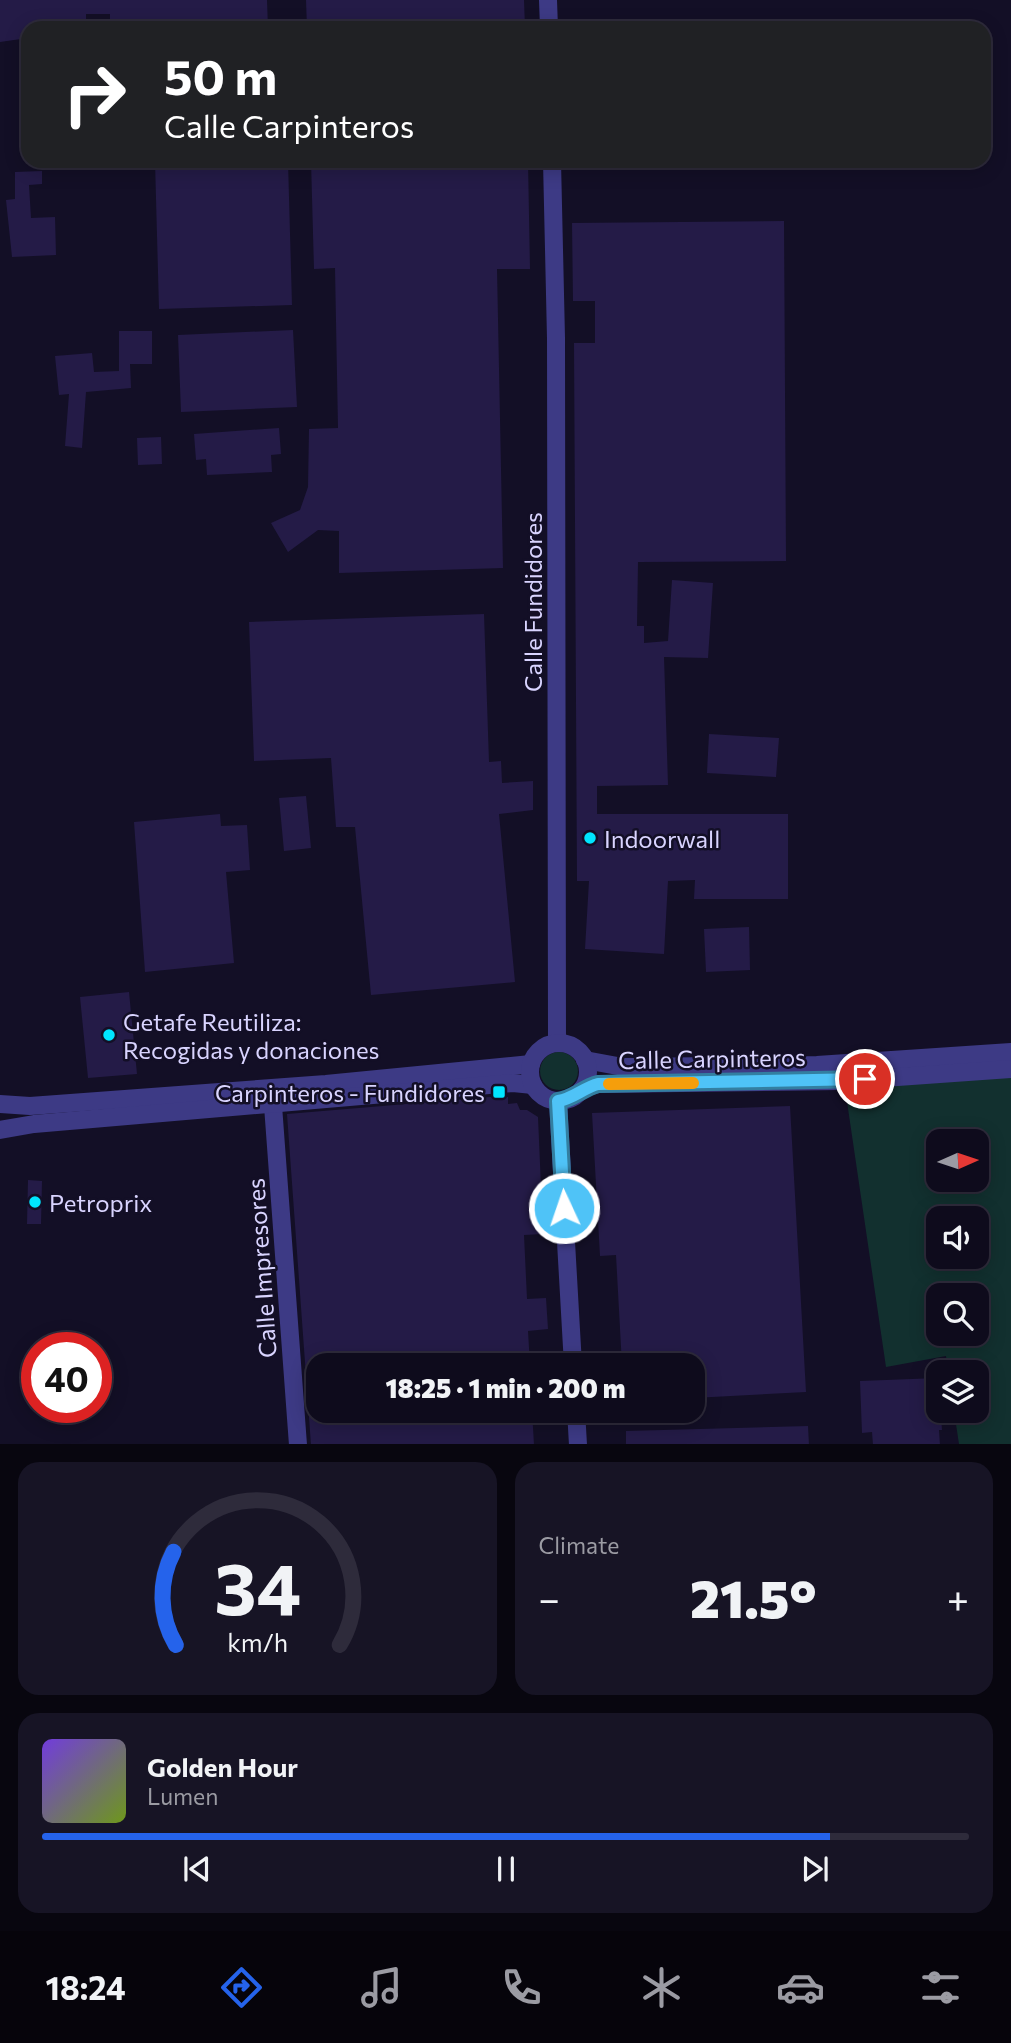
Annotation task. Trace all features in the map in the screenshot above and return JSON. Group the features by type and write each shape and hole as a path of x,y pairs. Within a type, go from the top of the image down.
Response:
{"street":[{"path":"548,0 549,21"},
{"name":"Calle Fundidores","path":"552,168 556,338 557,1043"},
{"path":"0,1130 531,1063 545,1046 557,1043 576,1048 585,1060 587,1075 582,1089 571,1098 558,1101 539,1093 533,1085 531,1063"},
{"name":"Calle Carpinteros","path":"585,1060 623,1067 817,1065 1011,1052"},
{"name":"Calle Carpinteros","path":"582,1089 598,1084 841,1081 1011,1069"},
{"path":"0,1104 30,1106 506,1084 533,1085"},
{"name":"Calle Impresores","path":"273,1096 298,1444"},
{"path":"558,1101 572,1353"},
{"path":"577,1423 578,1444"}],"green space":[{"path":"559,1052 572,1058 578,1071 572,1084 559,1090 546,1084 540,1071 546,1058"},
{"path":"1011,1075 1011,1444 959,1444 956,1423 989,1423 989,1360 946,1360 946,1356 886,1367 845,1088"}],"building":[{"path":"0,0 267,0 268,21 110,21 110,14 86,14 86,21 21,21 21,39 0,42"},
{"path":"306,0 524,0 525,21 307,21"},
{"path":"155,168 288,168 292,305 159,309"},
{"path":"311,168 528,168 530,269 497,269 503,568 339,573 339,531 318,530 288,552 271,523 300,510 308,487 309,429 338,428 335,268 314,269"},
{"path":"42,171 42,184 29,185 31,218 55,217 56,255 12,257 6,200 15,199 15,172"},
{"path":"784,221 786,561 638,562 637,626 644,626 644,643 668,641 672,580 713,583 708,658 664,657 668,785 597,786 597,814 788,814 788,899 694,899 695,880 668,881 664,954 585,949 589,881 577,881 574,343 595,343 595,301 573,301 572,223"},
{"path":"293,330 297,407 181,412 178,335"},
{"path":"119,331 152,331 152,364 130,364 131,388 86,392 82,448 65,446 69,394 59,395 55,356 92,353 94,372 119,371"},
{"path":"279,428 281,454 271,455 272,472 207,475 206,459 196,460 194,434"},
{"path":"161,437 162,464 138,465 137,438"},
{"path":"484,614 489,762 501,761 502,783 533,781 533,810 499,814 515,982 371,995 355,827 336,827 331,758 254,761 249,622"},
{"path":"709,734 779,738 776,777 707,773"},
{"path":"306,796 311,848 284,851 279,798"},
{"path":"220,814 221,826 247,825 250,870 226,872 234,963 145,972 134,822"},
{"path":"749,927 750,970 706,972 704,929"},
{"name":"Getafe Reutiliza: Recogidas y donaciones","path":"129,992 137,1074 88,1078 80,997"},
{"path":"502,1096 508,1097 508,1104 517,1103 520,1110 527,1110 538,1117 543,1234 524,1235 527,1299 546,1298 548,1329 528,1331 529,1353 306,1353 306,1376 287,1114"},
{"path":"790,1106 806,1392 705,1397 705,1353 621,1353 616,1255 600,1256 592,1113"},
{"name":"Petroprix","path":"28,1180 42,1181 41,1224 27,1224"},
{"path":"926,1378 926,1423 941,1423 940,1444 873,1444 872,1432 862,1433 860,1381"},
{"path":"309,1423 533,1423 534,1444 311,1444"},
{"path":"808,1426 809,1444 626,1444 626,1431"}],"slow traffic":[{"path":"609,1084 693,1083"}],"place":[{"name":"Indoorwall","path":"590,838"},
{"name":"Getafe Reutiliza: Recogidas y donaciones","path":"109,1035"},
{"name":"Carpinteros - Fundidores","path":"499,1092"},
{"name":"Petroprix","path":"35,1202"}],"route":[{"path":"564,1208 558,1101 571,1098 582,1089 598,1084 865,1079"}]}
